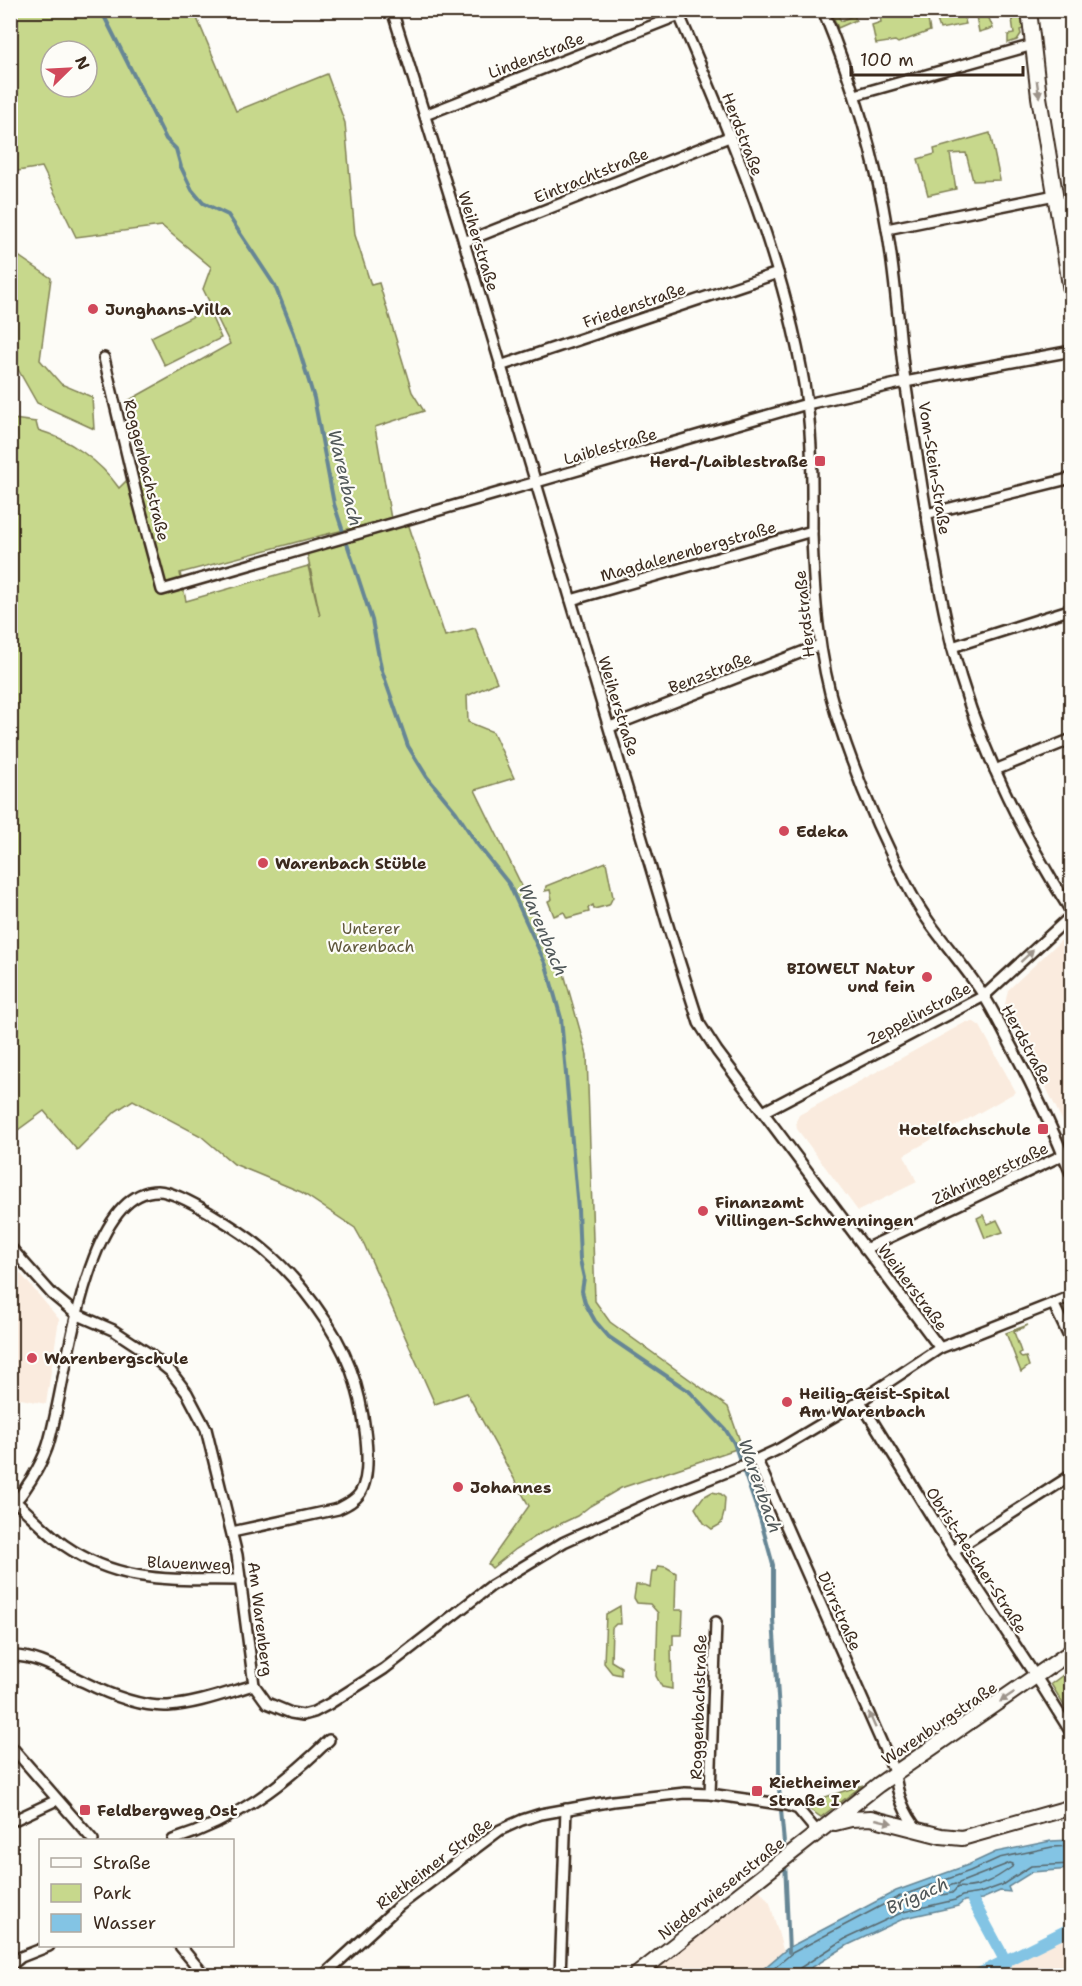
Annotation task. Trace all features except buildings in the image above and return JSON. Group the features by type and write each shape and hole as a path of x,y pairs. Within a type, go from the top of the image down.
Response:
{"street":[{"name":"Weiherstraße","path":"392,10 699,1023 717,1051 940,1348"},
{"name":"Lindenstraße","path":"425,115 678,13 692,10"},
{"name":"Vom-Stein-Straße","path":"823,10 855,94 872,157 887,229 905,382 926,513 952,647 995,770 1025,835 1071,914"},
{"path":"1029,10 1071,297"},
{"name":"Herdstraße","path":"678,13 729,137 778,273 789,311 807,404 812,456 812,531 820,645 835,711 849,754 886,842 912,896 984,996 1028,1078 1071,1176"},
{"path":"855,94 1033,45"},
{"name":"Eintrachtstraße","path":"464,242 729,137"},
{"path":"887,229 1055,195"},
{"name":"Friedenstraße","path":"500,366 778,273"},
{"name":"Laiblestraße","path":"162,590 807,404 905,382 1071,351"},
{"name":"Roggenbachstraße","path":"104,358 162,590"},
{"path":"926,513 1071,478"},
{"name":"Magdalenenbergstraße","path":"572,600 812,531"},
{"path":"952,647 1071,609"},
{"name":"Benzstraße","path":"610,727 820,645"},
{"path":"995,770 1071,739"},
{"name":"Zeppelinstraße","path":"763,1112 984,996 1071,914"},
{"name":"Zähringerstraße","path":"865,1249 1062,1152 1071,1145"},
{"path":"13,1502 36,1473 48,1447 76,1314 103,1238 118,1212 132,1199 145,1192 160,1191 177,1196 244,1234 294,1280 325,1319 347,1358 359,1392 364,1423 365,1483 359,1495 349,1504 338,1509 232,1532"},
{"name":"Am Warenberg","path":"10,1247 52,1294 76,1314 113,1330 148,1353 171,1372 188,1392 206,1429 232,1532 241,1580 254,1685 267,1703 303,1715 314,1712 384,1670 491,1586 564,1542 780,1449 860,1401 940,1348 1071,1296"},
{"path":"1053,1303 1071,1343"},
{"name":"Obrist-Aescher-Straße","path":"860,1401 1071,1734"},
{"name":"Dürrstraße","path":"753,1461 895,1773 897,1790 904,1811 918,1830"},
{"path":"953,1551 1071,1475"},
{"name":"Blauenweg","path":"13,1502 62,1544 89,1560 115,1571 167,1580 241,1580"},
{"name":"Roggenbachstraße","path":"710,1794 716,1622"},
{"name":"Warenburgstraße","path":"822,1829 895,1773 1071,1651"},
{"path":"10,1656 22,1655 37,1660 95,1687 128,1699 167,1706 254,1685"},
{"path":"176,1839 235,1815 266,1796 303,1766 329,1740"},
{"path":"10,1745 92,1839"},
{"name":"Rietheimer Straße","path":"323,1976 399,1906 500,1830 522,1820 566,1809 685,1793 763,1800 787,1805 798,1809 822,1829"},
{"path":"10,1822 57,1800"},
{"path":"822,1829 851,1819 863,1818 941,1836 962,1838 1071,1807"},
{"path":"560,1976 566,1809"},
{"name":"Niederwiesenstraße","path":"635,1976 822,1829"},
{"path":"10,1966 21,1957 46,1947"},
{"path":"181,1947 205,1976"}],"shaded area":[{"path":"1071,931 1072,1133 1067,1130 1005,1004 1008,990"},
{"path":"966,1022 974,1022 980,1026 1016,1092 904,1155 917,1182 858,1211 797,1129 796,1121 799,1115"},
{"name":"Warenbergschule","path":"10,1261 59,1319 46,1404 11,1397"},
{"path":"758,1888 770,1903 790,1975 649,1976"},
{"path":"1071,1934 1071,1975 991,1975"}],"green space":[{"path":"879,10 964,11 962,11 966,24 940,29 936,17 928,20 930,31 898,43 895,41 876,44 872,25 881,22"},
{"name":"Unterer Warenbach","path":"11,11 194,11 236,111 327,74 345,123 355,235 371,285 379,283 412,392 424,411 375,427 391,519 180,573 186,601 308,566 320,616 307,553 361,539 408,523 445,636 475,628 497,682 467,696 468,722 493,732 514,778 475,790 563,970 587,1055 595,1301 610,1322 728,1407 742,1447 621,1488 577,1516 541,1533 492,1568 488,1564 529,1506 467,1393 435,1404 355,1228 301,1192 234,1164 201,1136 133,1100 116,1111 77,1150 44,1111 11,1135 10,416 13,419 36,422 38,430 61,439 83,452 103,469 119,488 140,467 126,402 230,344 203,289 211,267 162,226 76,237 42,167 11,172"},
{"path":"831,11 836,11 841,21 854,15 856,20 838,28"},
{"path":"975,11 986,11 993,28 979,32"},
{"path":"1011,11 1020,11 1023,29 1020,30 1021,34 1017,40 1008,43 1008,35 1014,34"},
{"path":"990,133 1000,180 973,181 966,153 950,154 956,189 928,195 918,159 935,154 934,149"},
{"path":"10,236 14,253 51,278 40,360 61,384 92,397 94,429 37,403 11,357"},
{"path":"208,309 221,338 165,366 151,337"},
{"path":"606,862 613,897 609,905 594,909 593,905 588,908 589,912 567,918 564,912 554,916 548,901 552,899 550,890 545,891 546,886"},
{"path":"983,1215 988,1224 997,1220 1003,1232 985,1238 977,1218"},
{"path":"1028,1325 1014,1332 1021,1352 1019,1354 1022,1358 1026,1357 1029,1366 1021,1372 1006,1333"},
{"path":"712,1492 721,1494 725,1498 721,1524 712,1529 704,1523 695,1508 703,1497"},
{"path":"659,1566 676,1573 675,1610 683,1610 682,1635 673,1635 673,1645 671,1645 672,1689 662,1687 656,1676 658,1613 650,1604 637,1603 634,1598 636,1585 650,1587 652,1571 657,1571"},
{"path":"620,1606 621,1624 616,1624 612,1628 611,1661 621,1667 621,1675 612,1673 604,1663 606,1614"},
{"path":"1071,1669 1071,1717 1051,1684"},
{"path":"863,1785 821,1817 806,1807 816,1800"}],"water":[{"name":"Brigach","path":"1071,1840 1071,1869 1032,1872 1008,1887 1010,1892 1000,1891 982,1899 964,1901 958,1906 905,1918 848,1945 800,1975 756,1975 788,1948 896,1891 968,1865 996,1852 1051,1841"}],"waterway":[{"name":"Warenbach","path":"101,10 166,139 176,149 181,167 192,190 203,203 228,215 275,286 294,333 314,398 334,504 372,620 381,668 408,746 427,777 509,884 546,965 561,1018 578,1209 580,1260 584,1278 582,1291 585,1303 595,1321 609,1337 690,1392 725,1429 734,1443 760,1518 773,1565 773,1619 779,1712 779,1788 785,1854"},
{"name":"Warenbach","path":"785,1861 789,1952"},
{"path":"973,1901 1006,1962"},
{"path":"975,1976 1072,1928"}],"place":[{"name":"Junghans-Villa","path":"93,309"},
{"name":"Herd-/Laiblestraße","path":"820,461"},
{"name":"Edeka","path":"784,831"},
{"name":"Warenbach Stüble","path":"263,863"},
{"name":"BIOWELT Natur und fein","path":"927,977"},
{"name":"Hotelfachschule","path":"1043,1129"},
{"name":"Finanzamt Villingen-Schwenningen","path":"703,1211"},
{"name":"Warenbergschule","path":"32,1358"},
{"name":"Heilig-Geist-Spital Am Warenbach","path":"787,1402"},
{"name":"Johannes","path":"458,1487"},
{"name":"Rietheimer Straße I","path":"757,1791"},
{"name":"Feldbergweg Ost","path":"85,1810"}]}
